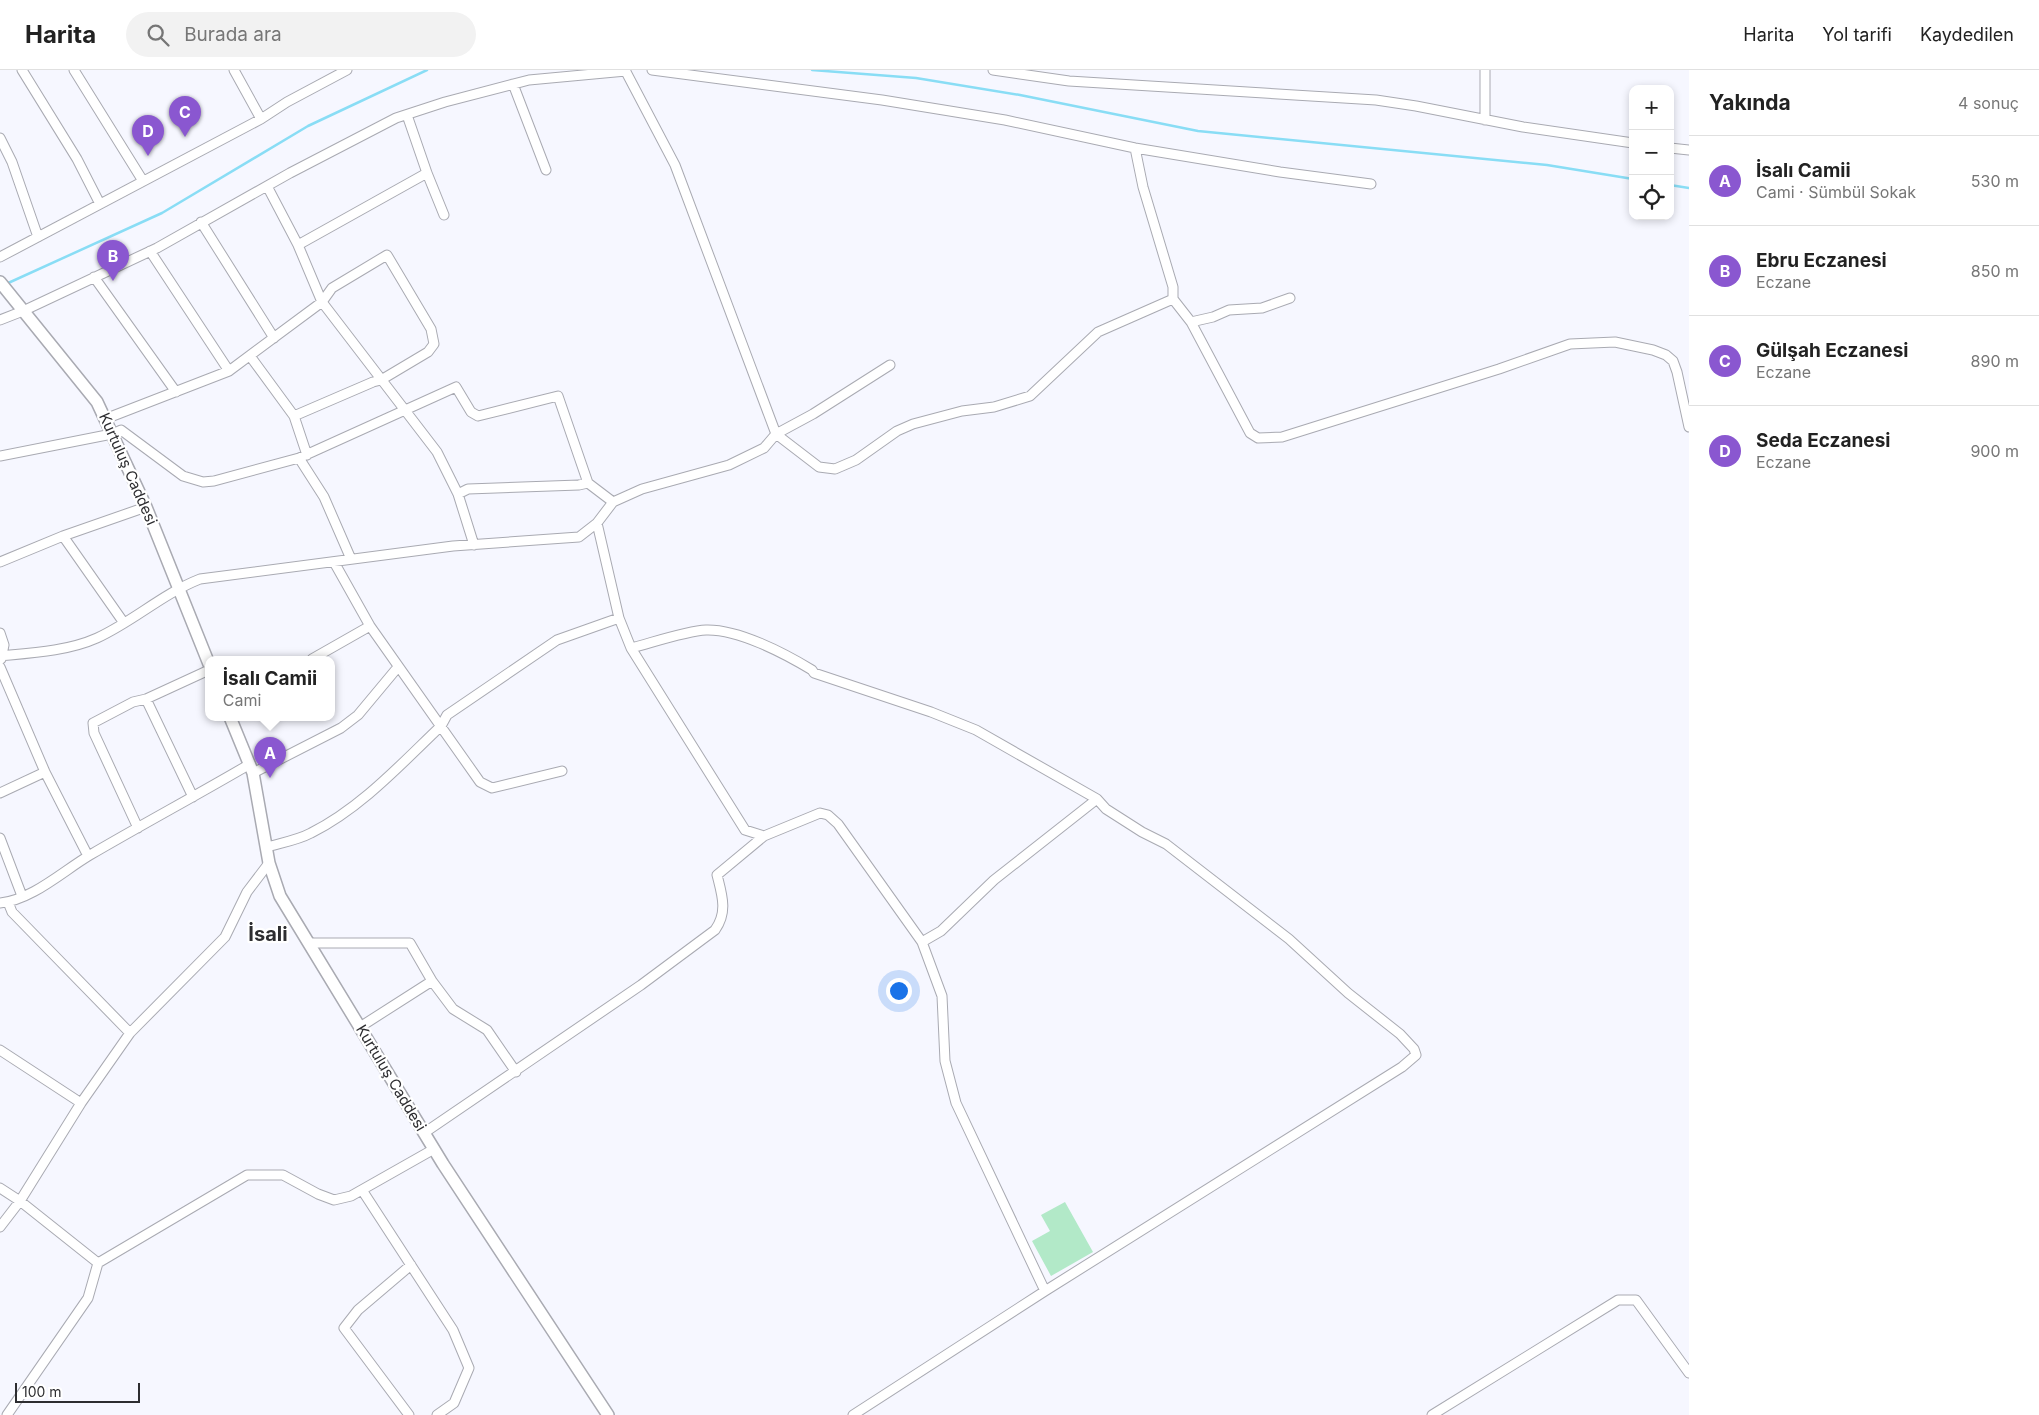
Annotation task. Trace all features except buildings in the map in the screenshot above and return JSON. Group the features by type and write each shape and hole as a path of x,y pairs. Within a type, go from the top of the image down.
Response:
{"main road":[{"name":"Kurtuluş Caddesi","path":"0,282 97,402 146,507 206,656"},
{"name":"Kurtuluş Caddesi","path":"232,721 251,768 269,864 280,896 434,1149 608,1415"}],"street":[{"path":"22,70 77,158 100,204"},
{"path":"74,70 143,181"},
{"path":"234,70 262,119"},
{"path":"0,257 262,119 287,102 348,70"},
{"path":"652,70 882,100 1005,120 1134,148 1280,172 1371,184"},
{"path":"993,70 1069,80 1376,100 1575,136 1629,143"},
{"path":"1485,70 1485,120"},
{"path":"0,320 94,278 150,250 396,118 529,80 625,71 675,165 776,434 819,467 836,469 856,460 897,431 913,424 962,411 994,407 1030,396 1098,332 1174,299"},
{"path":"513,84 546,170"},
{"path":"407,115 444,215"},
{"path":"0,138 12,162 38,237"},
{"path":"1134,148 1143,187 1173,287 1174,299 1190,322 1250,433 1258,438 1282,437 1499,369 1570,344 1615,342 1653,350 1666,355 1673,361 1689,427"},
{"path":"1674,148 1689,150"},
{"path":"298,245 427,173"},
{"path":"267,186 298,245 322,302 437,452 458,494 474,545"},
{"path":"201,222 274,338"},
{"path":"150,250 229,371"},
{"path":"105,419 229,371 322,302 332,288 387,255 431,329 434,344 428,352 381,380 294,416"},
{"path":"94,278 176,392"},
{"path":"1190,322 1213,317 1229,310 1262,308 1290,298"},
{"path":"250,356 294,416 303,456 324,497 351,560"},
{"path":"0,633 4,645 1,658 67,647 97,638 124,623 179,587 200,579 474,545 579,536 597,523 613,502 642,489 729,465 764,448 776,434 812,414 890,365"},
{"path":"0,456 112,434 121,430 183,476 203,482 214,481 303,456 456,387 471,412 478,416 558,396 588,483 613,502"},
{"path":"458,494 468,489 579,485 588,483"},
{"path":"0,562 64,536 146,507"},
{"path":"597,523 619,618 631,648 745,830 764,836"},
{"path":"64,536 124,623"},
{"path":"334,562 370,626 480,782 492,788 562,770"},
{"path":"267,847 310,834 339,816 376,788 441,726 447,715 557,640 619,618"},
{"path":"317,656 370,626"},
{"path":"631,648 703,630 724,630 786,655 814,673 931,712 976,730 1097,799 1106,809 1142,832 1166,844 1289,938 1348,993 1400,1034 1414,1049 1416,1055 1402,1067 1046,1290 853,1415"},
{"path":"130,1033 4,903 46,884 88,856 193,797 251,768 341,728 358,714 398,667"},
{"path":"0,668 45,772 88,856"},
{"path":"138,828 94,733 93,723 126,706 146,699 205,672"},
{"path":"146,699 193,797"},
{"path":"0,793 45,772"},
{"path":"922,942 940,931 994,880 1097,799"},
{"path":"424,1133 516,1072 715,930 722,921 724,911 724,901 717,875 764,836 820,813 828,815 838,824 922,942 942,996 945,1061 956,1102 1046,1290"},
{"path":"0,838 22,896"},
{"path":"0,1227 20,1201 81,1103 130,1033 224,937 247,892 269,864"},
{"path":"309,943 410,944 432,981 453,1009 487,1030 516,1072"},
{"path":"360,1027 432,981"},
{"path":"0,1050 81,1103"},
{"path":"6,1415 88,1298 98,1263 247,1176 283,1175 318,1194 334,1200 351,1196 434,1149"},
{"path":"0,1188 20,1201 98,1263"},
{"path":"362,1190 453,1330 469,1368 454,1403 437,1415"},
{"path":"409,1415 344,1328 358,1310 411,1266"},
{"path":"1432,1415 1618,1300 1636,1300 1689,1373"}],"green space":[{"path":"1065,1202 1093,1252 1051,1276 1032,1241 1050,1231 1041,1215"}],"waterway":[{"path":"6,284 162,213 308,126 427,70"},
{"path":"812,70 916,78 1020,95 1198,131 1547,165 1629,178"},
{"path":"1674,186 1689,188"}],"place":[{"name":"Gülşah Eczanesi","path":"185,137"},
{"name":"Seda Eczanesi","path":"148,156"},
{"name":"Ebru Eczanesi","path":"113,281"},
{"name":"İsalı Camii","path":"270,778"}],"district":[{"name":"İsali","path":"268,934"}]}
